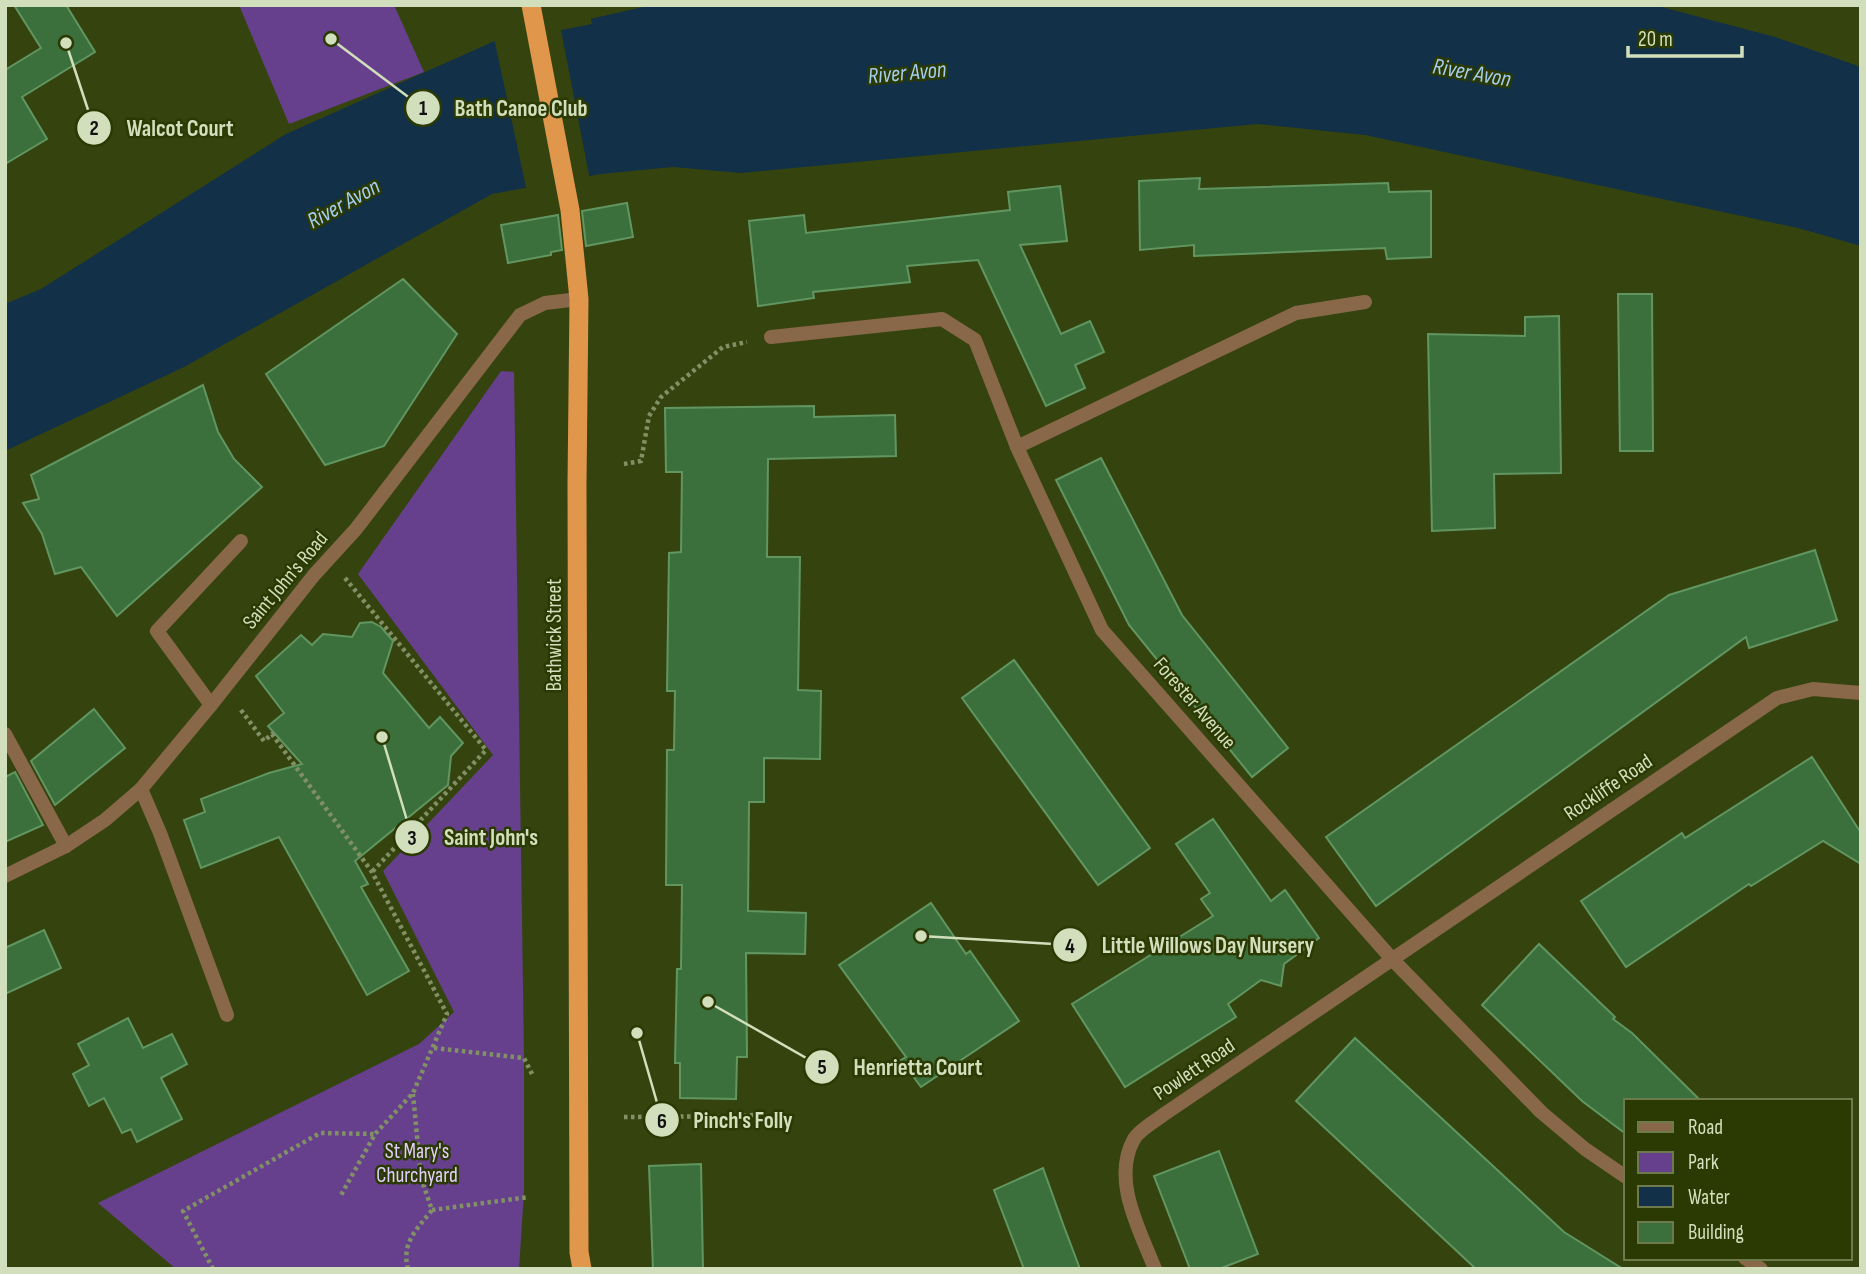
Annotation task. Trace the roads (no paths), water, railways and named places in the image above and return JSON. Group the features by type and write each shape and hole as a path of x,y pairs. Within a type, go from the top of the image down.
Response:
{"highway":[{"name":"Bathwick Street","path":"533,13 570,210 579,299 577,1120 579,1252 582,1269"}],"street":[{"name":"Saint John's Road","path":"5,876 66,846 105,820 141,789 356,529 520,315 545,303 579,299"},
{"path":"1017,447 1296,313 1365,302"},
{"name":"Forester Avenue","path":"772,337 942,318 975,340 1017,447 1102,630 1392,959 1541,1112 1585,1149 1624,1176"},
{"path":"211,705 157,631 241,541"},
{"name":"Rockliffe Road","path":"1392,959 1777,698 1812,689 1861,693"},
{"path":"5,734 66,846"},
{"path":"141,789 160,833 227,1015"},
{"name":"Powlett Road","path":"1155,1269 1130,1205 1124,1166 1135,1138 1163,1115 1392,959"}],"water":[{"name":"River Avon","path":"652,5 1654,5 1775,37 1861,67 1861,246 1798,228 1365,135 1257,124 741,173 673,167 601,174 492,194 184,367 5,451 5,304 41,289 286,134 497,40"}],"place":[{"name":"Bath Canoe Club","path":"331,39"},
{"name":"Walcot Court","path":"66,43"},
{"name":"Saint John's","path":"382,737"},
{"name":"Little Willows Day Nursery","path":"921,936"},
{"name":"Henrietta Court","path":"708,1002"},
{"name":"Pinch's Folly","path":"637,1033"}],"park label":[{"name":"St Mary's Churchyard","path":"417,1163"}]}
